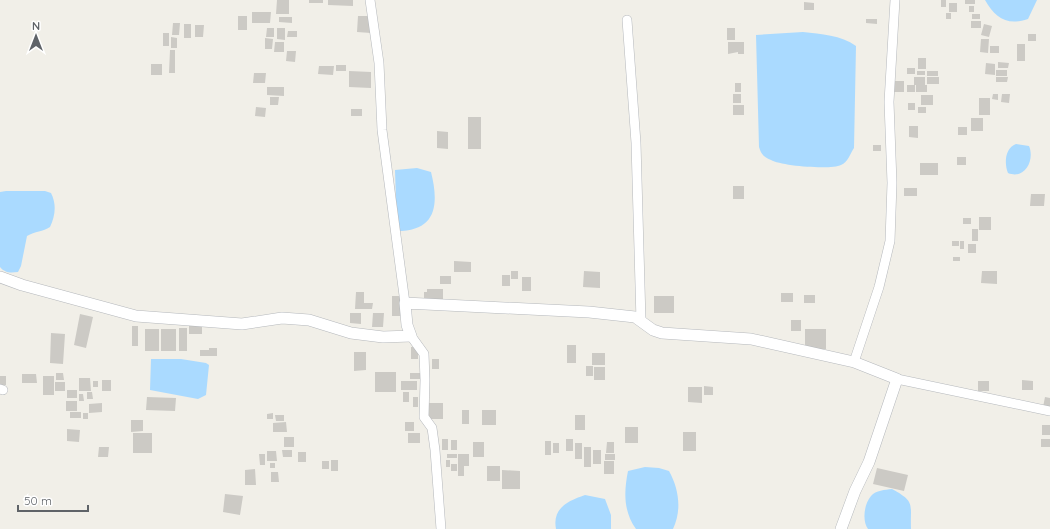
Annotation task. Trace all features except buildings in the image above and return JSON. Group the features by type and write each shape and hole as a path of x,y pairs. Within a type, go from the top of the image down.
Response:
{"street":[{"path":"370,0 379,63 384,144 407,325 411,336 424,354 426,380 424,417 432,428 441,529"},
{"path":"854,362 879,287 890,240 892,183 888,102 895,0"},
{"path":"627,20 636,143 641,321"},
{"path":"0,277 22,285 136,316 242,324 282,318 309,320 351,333 383,337 411,336"},
{"path":"405,303 589,312 635,317 653,330 662,333 751,339 854,362 897,379 1050,411"},
{"path":"841,529 852,497 869,462 897,379"}],"water":[{"path":"985,0 1037,0 1028,19 1014,22 997,16"},
{"path":"803,32 837,37 856,46 854,148 849,158 841,165 806,167 785,164 769,159 762,153 759,147 756,35"},
{"path":"1016,144 1029,146 1031,151 1031,157 1027,167 1019,174 1008,173 1006,165 1006,156 1012,146"},
{"path":"417,168 431,172 435,195 432,214 427,221 420,226 410,230 397,231 395,170"},
{"path":"45,191 51,193 55,206 50,227 27,236 21,266 18,272 8,272 0,267 0,192"},
{"path":"151,359 181,359 206,363 209,365 206,395 198,399 150,390"},
{"path":"645,467 659,468 669,471 675,485 678,500 678,514 673,529 636,529 632,522 627,508 625,493 628,471"},
{"path":"892,489 905,497 910,504 911,529 868,529 864,517 865,508 869,499 875,493"},
{"path":"585,495 605,499 611,515 611,529 556,529 556,516 563,506"}]}
